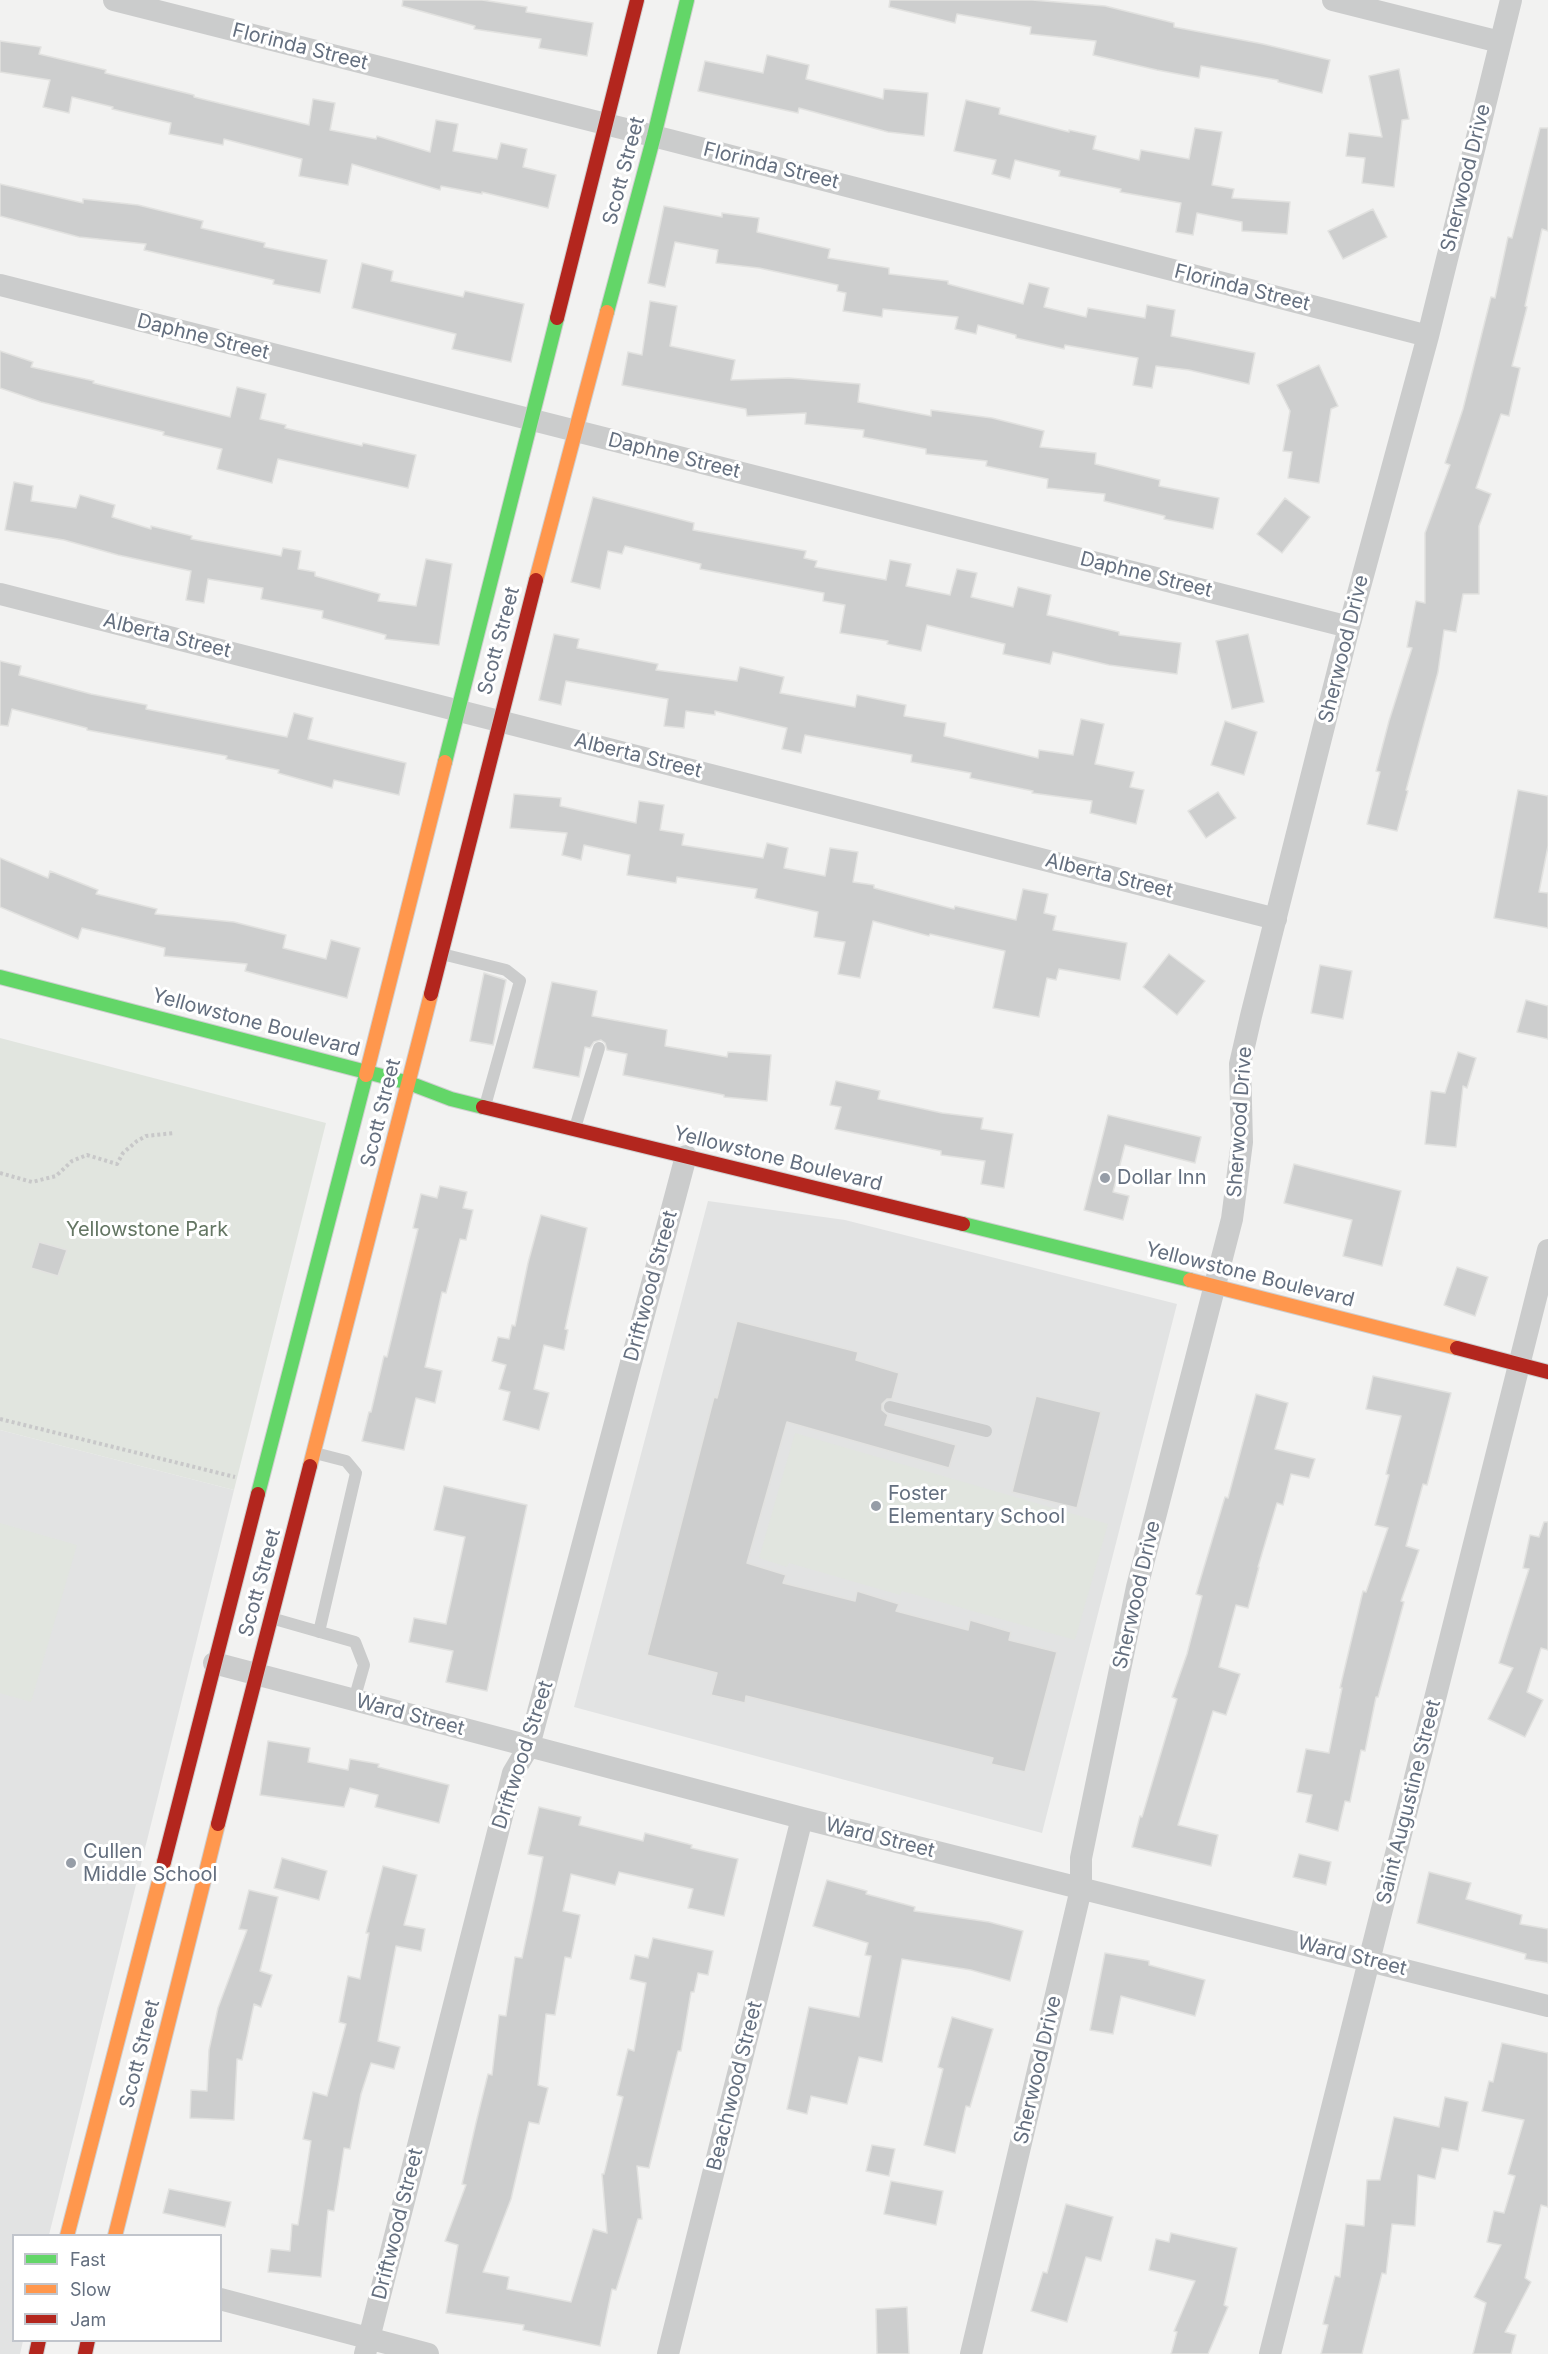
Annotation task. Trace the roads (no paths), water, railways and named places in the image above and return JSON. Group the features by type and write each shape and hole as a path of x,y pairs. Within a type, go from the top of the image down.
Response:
{"main road":[{"name":"Scott Street","path":"67,2234 261,1483 280,1431 457,710 637,0"},
{"name":"Scott Street","path":"115,2234 271,1618 312,1444 409,1083 499,720 654,136 687,0"},
{"name":"Yellowstone Boulevard","path":"0,977 409,1083 485,1107 1214,1286 1548,1372"}],"street":[{"name":"Florinda Street","path":"114,0 654,136 1428,336"},
{"path":"1333,0 1500,42"},
{"name":"Sherwood Drive","path":"971,2354 1081,1888 1081,1858 1137,1587 1232,1219 1239,1177 1242,1132 1240,1064 1349,627 1428,336 1511,0"},
{"name":"Daphne Street","path":"0,285 1349,627"},
{"name":"Alberta Street","path":"0,594 1276,919"},
{"name":"Driftwood Street","path":"367,2347 513,1773 529,1746 686,1156"},
{"name":"Saint Augustine Street","path":"1270,2354 1548,1250"},
{"name":"Ward Street","path":"214,1663 802,1818 1548,2006"},
{"name":"Beachwood Street","path":"668,2354 802,1818"},
{"path":"222,2301 367,2347 428,2354"}],"lane":[{"path":"441,954 506,970 520,981 485,1107"},
{"path":"575,1129 599,1048"},
{"path":"890,1407 986,1431"},
{"path":"312,1444 346,1461 356,1473 320,1632"},
{"path":"271,1618 355,1642 364,1665 354,1700"}],"place":[{"name":"Dollar Inn","path":"1105,1178"},
{"name":"Foster Elementary School","path":"876,1506"},
{"name":"Cullen Middle School","path":"71,1863"}],"park label":[{"name":"Yellowstone Park","path":"147,1230"}]}
